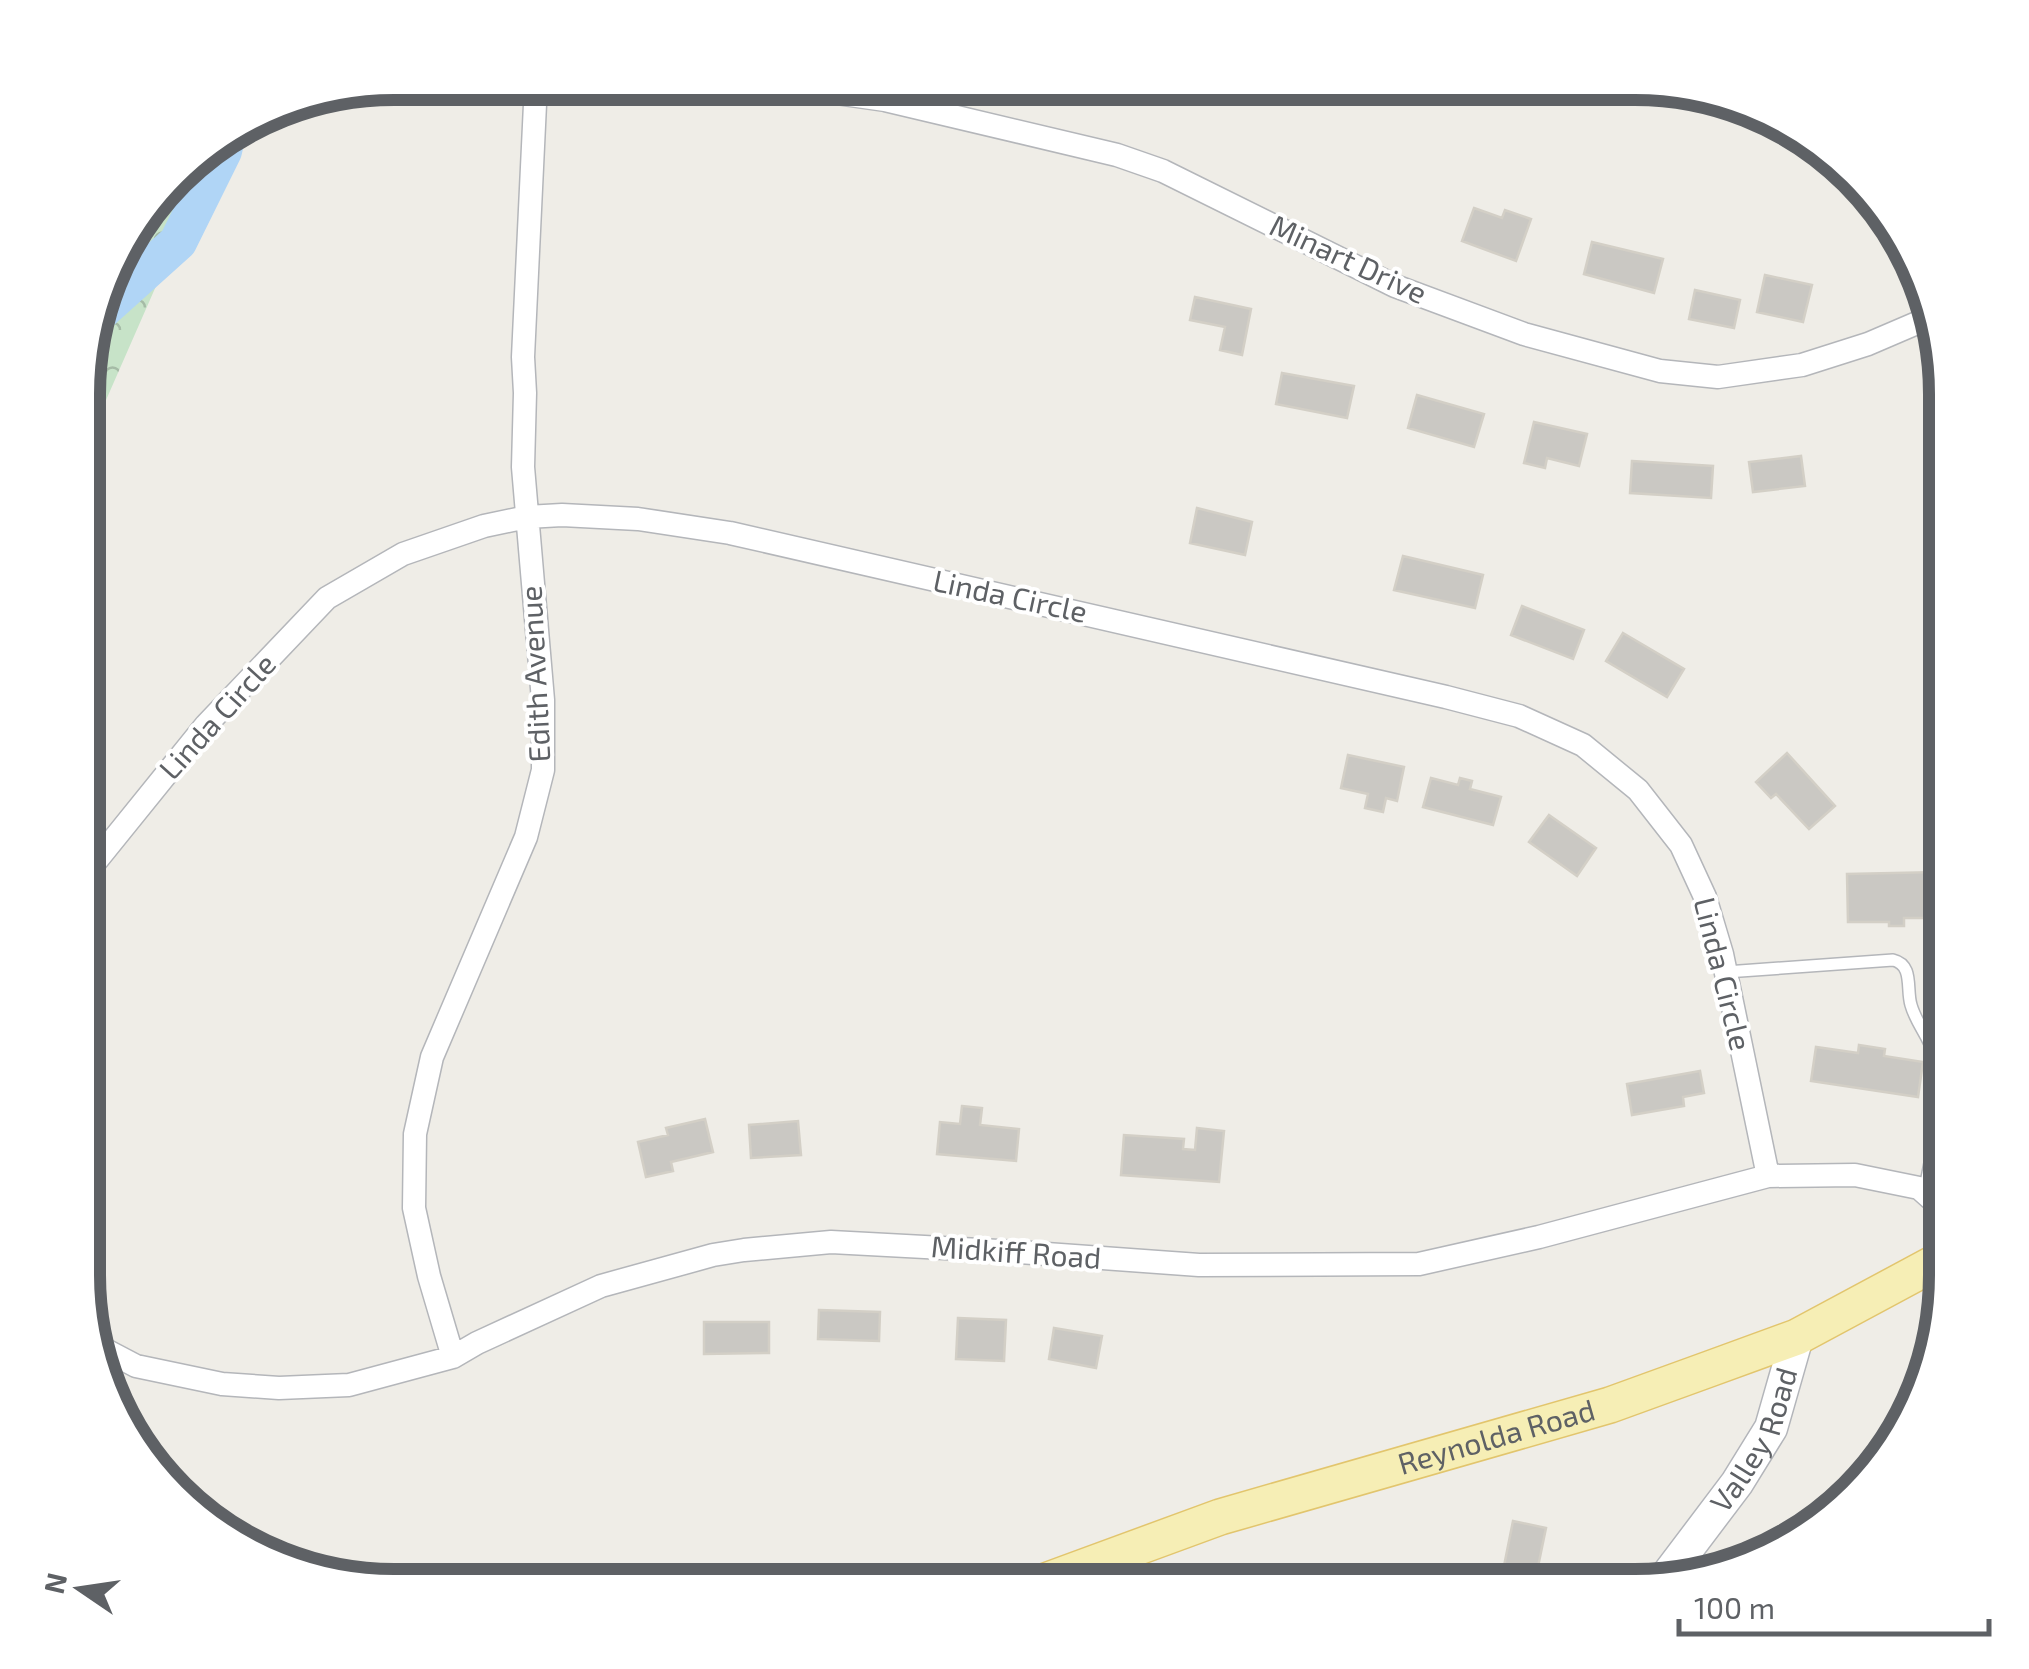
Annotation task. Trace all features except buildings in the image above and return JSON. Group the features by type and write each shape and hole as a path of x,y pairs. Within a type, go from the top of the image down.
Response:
{"main road":[{"name":"Reynolda Road","path":"1097,1568 1220,1517 1610,1405 1797,1336 1929,1266"}],"street":[{"name":"Edith Avenue","path":"453,1358 414,1208 415,1134 432,1057 526,837 542,770 543,700 523,467 535,101"},
{"name":"Minart Drive","path":"889,101 1117,154 1163,171 1395,286 1524,334 1660,371 1718,378 1802,365 1868,344 1920,322"},
{"name":"Linda Circle","path":"101,856 206,725 328,598 404,554 484,526 527,517 638,518 730,533 1519,716 1583,745 1638,790 1681,844 1705,897 1726,972 1768,1176"},
{"name":"Midkiff Road","path":"111,1353 136,1366 222,1384 280,1388 348,1385 453,1358 601,1286 713,1254 744,1250 831,1242 1199,1265 1419,1264 1540,1237 1768,1176 1855,1176 1919,1188 1929,1196"},
{"name":"Valley Road","path":"1675,1565 1737,1483 1770,1428 1797,1336"}],"lane":[{"path":"1726,972 1900,960 1905,967 1909,999 1929,1043"},
{"path":"1924,1192 1929,1168"},
{"path":"1138,1549 1139,1568"}],"green space":[{"path":"249,138 160,277 100,414 106,336 122,281 139,247 173,200 200,173"}],"waterway":[{"path":"117,297 178,242 219,159"}]}
